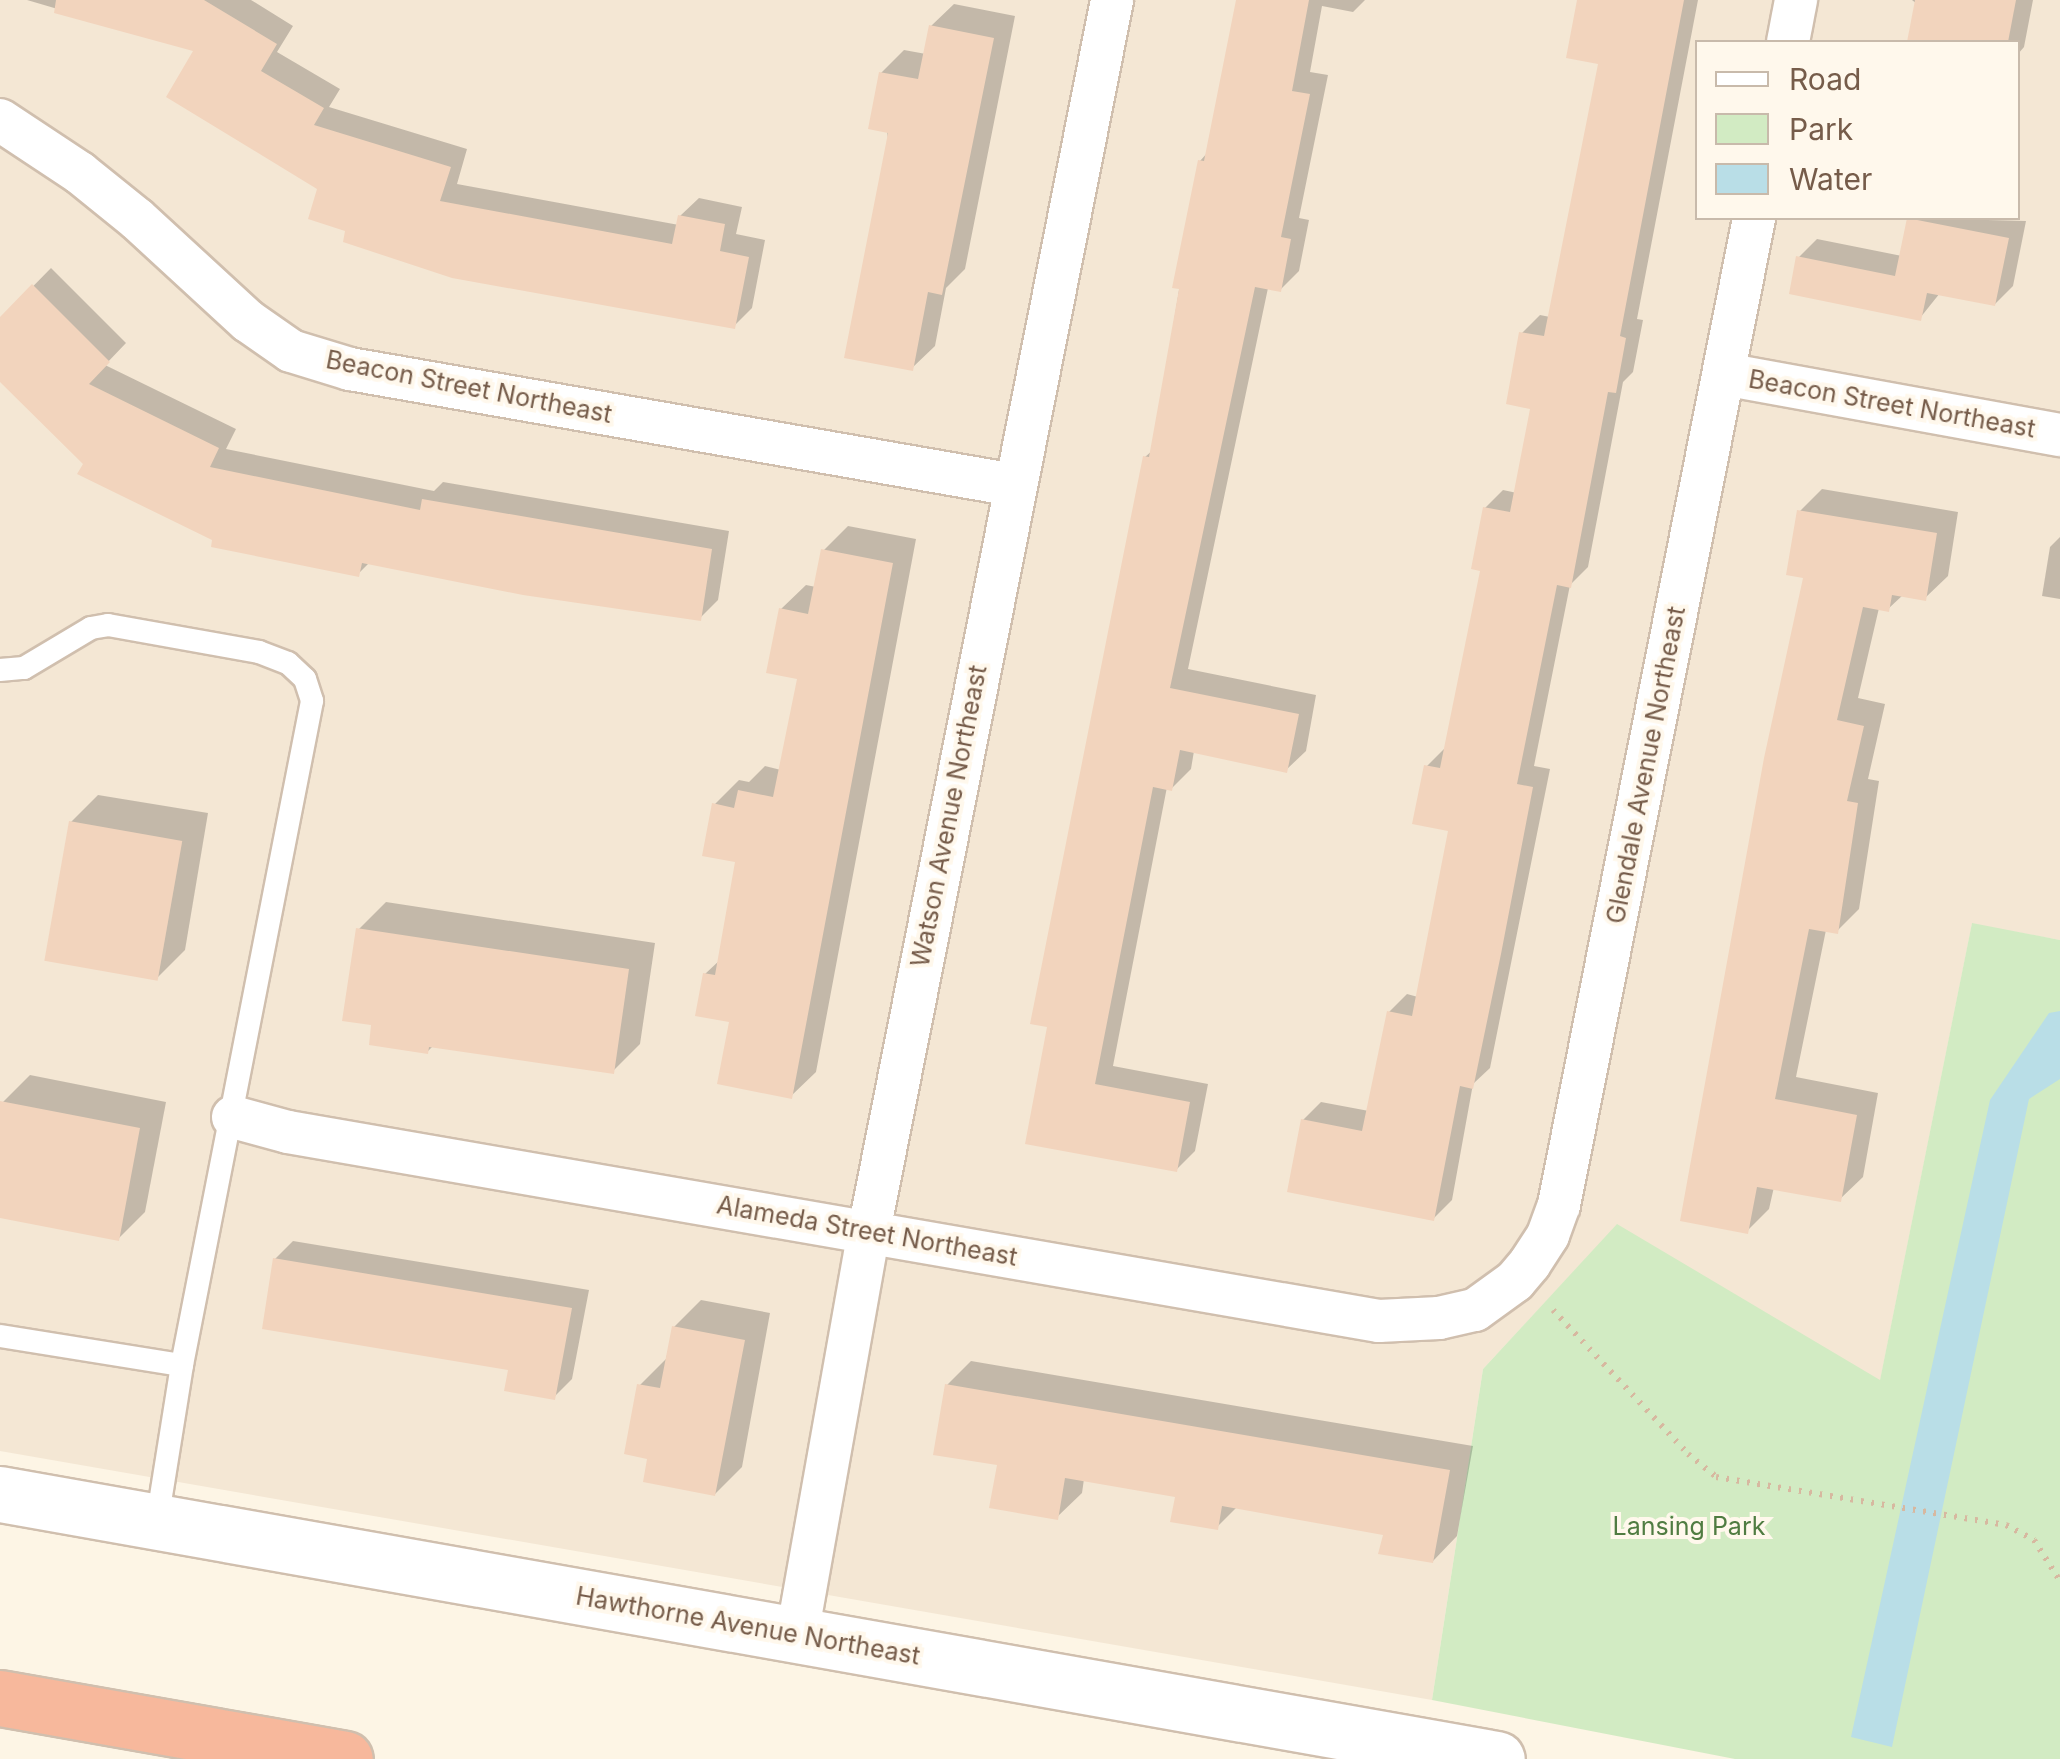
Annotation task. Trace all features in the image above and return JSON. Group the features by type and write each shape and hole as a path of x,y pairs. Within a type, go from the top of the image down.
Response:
{"highway":[{"path":"0,1698 344,1759"}],"main road":[{"name":"Hawthorne Avenue Northeast","path":"0,1494 1497,1759"}],"street":[{"name":"Watson Avenue Northeast","path":"798,1635 869,1231 1112,0"},
{"path":"1788,40 1796,0"},
{"name":"Beacon Street Northeast","path":"0,120 80,173 137,218 248,321 292,351 350,369 1014,484"},
{"name":"Glendale Avenue Northeast","path":"1498,1294 1530,1263 1548,1235 1558,1205 1754,220"},
{"name":"Beacon Street Northeast","path":"1724,374 2060,435"},
{"name":"Alameda Street Northeast","path":"232,1117 288,1132 1378,1321 1438,1318 1474,1310 1498,1294"}],"lane":[{"path":"0,670 24,668 91,628 108,624 259,652 288,663 306,679 312,718 182,1365 157,1521"},
{"path":"0,1336 182,1365"}],"path":[{"path":"1549,1306 1688,1454 1716,1476 1994,1522 2021,1530 2034,1540 2060,1580"}],"shaded area":[{"path":"0,0 2060,0 2060,940 1972,924 1880,1381 1617,1225 1483,1369 1432,1700 0,1451"}],"green space":[{"name":"Lansing Park","path":"1972,923 2060,940 2060,1759 1735,1759 1432,1700 1483,1369 1617,1224 1880,1380"}],"water":[{"path":"2060,1011 2060,1079 2029,1099 1892,1747 1851,1737 1990,1100 2049,1013"}],"building":[{"path":"56,0 204,0 277,44 261,71 324,108 314,125 451,167 440,201 672,244 678,215 725,224 720,251 749,257 735,329 452,278 343,242 345,231 308,219 317,189 166,97 193,51 54,13"},
{"path":"1236,0 1309,0 1292,91 1310,94 1281,237 1291,239 1281,292 1255,287 1170,688 1299,714 1287,773 1180,750 1172,791 1153,787 1095,1084 1190,1102 1177,1172 1025,1144 1047,1027 1030,1024 1143,456 1149,457 1179,289 1172,288 1198,160 1204,161"},
{"path":"1577,0 1684,0 1620,336 1626,338 1616,393 1608,392 1571,588 1557,585 1517,784 1533,787 1501,954 1473,1089 1460,1086 1434,1221 1287,1192 1301,1119 1362,1131 1387,1011 1412,1016 1448,831 1412,824 1424,765 1440,768 1480,571 1471,569 1483,507 1510,512 1530,409 1506,404 1519,332 1544,336 1598,64 1566,58"},
{"path":"1915,0 2016,0 2008,40 1907,40"},
{"path":"929,25 994,38 942,295 928,292 913,371 844,358 888,133 868,129 879,72 918,79"},
{"path":"1907,220 2009,238 1995,306 1927,293 1921,321 1789,294 1796,256 1895,276"},
{"path":"32,284 110,362 89,384 219,448 210,467 420,510 422,499 712,549 701,621 523,595 362,563 359,577 211,547 212,540 77,474 83,464 0,382 0,317"},
{"path":"1797,510 1937,533 1926,601 1892,595 1889,612 1863,607 1837,720 1864,726 1847,801 1858,803 1838,934 1809,929 1775,1099 1857,1115 1841,1202 1757,1187 1748,1234 1680,1221 1764,758 1803,578 1786,575"},
{"path":"821,549 893,563 792,1099 717,1084 729,1022 695,1016 703,973 715,975 735,862 702,856 712,803 734,808 738,790 773,797 797,679 766,673 779,608 808,614"},
{"path":"69,821 182,841 158,981 44,961"},
{"path":"356,928 629,969 614,1074 429,1047 428,1054 369,1045 371,1025 342,1021"},
{"path":"0,1101 140,1128 119,1241 0,1218"},
{"path":"273,1258 572,1308 555,1400 504,1391 508,1370 262,1329"},
{"path":"672,1326 745,1340 715,1496 643,1482 647,1459 624,1454 637,1384 660,1388"},
{"path":"945,1384 1450,1470 1433,1563 1378,1554 1383,1535 1222,1506 1218,1530 1170,1522 1175,1497 1065,1478 1058,1520 989,1508 997,1465 933,1455"}]}
